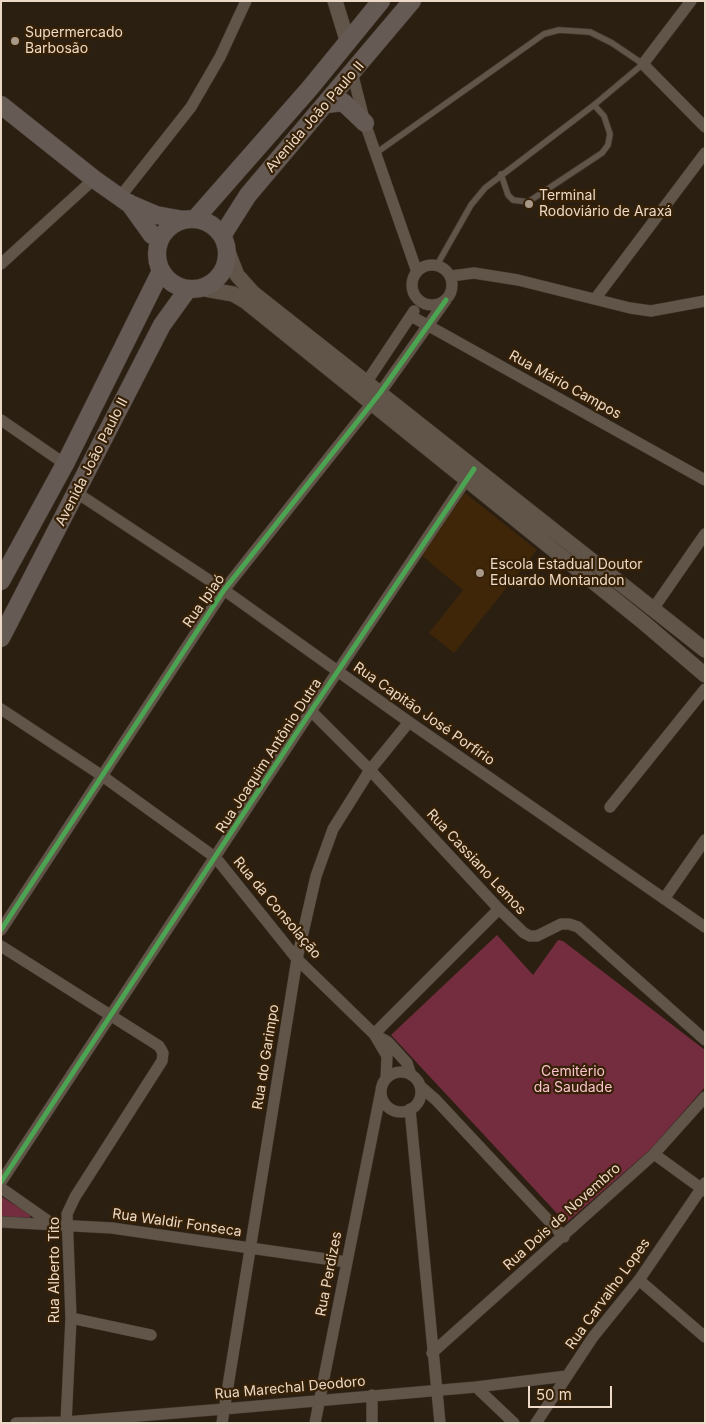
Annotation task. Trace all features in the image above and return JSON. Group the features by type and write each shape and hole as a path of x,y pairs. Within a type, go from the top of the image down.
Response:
{"main road":[{"path":"335,1 347,40"},
{"name":"Avenida João Paulo II","path":"190,219 310,88 347,40 381,1"},
{"name":"Avenida João Paulo II","path":"224,242 248,195 327,104 412,1"},
{"path":"327,104 343,102 365,124"},
{"path":"1,105 94,179 124,200 156,215 190,219 215,228 224,242 237,275 253,292 375,399 470,474 653,609 705,650"},
{"path":"242,164 256,166 260,170 262,179"},
{"path":"124,200 152,235 160,239"},
{"path":"190,219 166,230 160,239 157,261 161,271 168,280 177,286 233,294 363,388"},
{"path":"194,288 208,285 221,273 227,256 224,242"},
{"name":"Avenida João Paulo II","path":"1,581 65,464 161,271"},
{"name":"Avenida João Paulo II","path":"1,638 150,349 175,304 194,288"},
{"path":"130,336 150,349"},
{"path":"470,474 705,675"}],"street":[{"path":"124,200 191,108 220,57 246,1"},
{"path":"691,1 643,64 705,127"},
{"path":"352,72 365,124 417,272"},
{"path":"595,299 705,152"},
{"path":"1,264 94,179"},
{"path":"446,300 434,305 421,301 416,297 412,284 417,272 426,266 437,265 447,271 450,276 474,273 518,280 630,308 651,311 705,301"},
{"name":"Rua Ipiaó","path":"1,930 224,590 375,399 446,300 452,289 450,276"},
{"path":"363,388 421,301"},
{"name":"Rua Mário Campos","path":"411,316 705,480"},
{"path":"1,420 65,464"},
{"name":"Rua Joaquim Antônio Dutra","path":"1,1182 112,1017 310,711 470,474"},
{"name":"Rua Capitão José Porfírio","path":"77,493 224,590 337,672 705,927"},
{"path":"653,609 705,534"},
{"path":"610,807 705,690"},
{"name":"Rua da Consolação","path":"1,709 101,775 216,858 297,959 374,1034 388,1042 407,1062 411,1075"},
{"name":"Rua Cassiano Lemos","path":"310,711 370,770 499,909 530,936 537,936 561,924 578,927 705,1040"},
{"name":"Rua do Garimpo","path":"222,1423 297,959 323,852 333,830 370,770 409,722"},
{"path":"664,899 704,842"},
{"path":"374,1034 499,909"},
{"path":"1,946 112,1017"},
{"name":"Rua Alberto Tito","path":"66,1423 71,1318 67,1214 75,1197 162,1061 163,1053 159,1046 112,1017"},
{"name":"Rua da Consolação","path":"374,1034 387,1056 386,1078"},
{"path":"412,1141 394,1110 384,1102 381,1091 386,1078 398,1072 411,1075 564,1237"},
{"path":"394,1110 410,1109 419,1099 420,1086"},
{"name":"Rua Perdizes","path":"315,1423 381,1091"},
{"name":"Rua Dois de Novembro","path":"432,1353 564,1237 654,1154 705,1097"},
{"path":"410,1109 440,1423"},
{"name":"Rua Perdizes","path":"373,1131 394,1110"},
{"path":"654,1154 704,1188"},
{"path":"1,1188 51,1223"},
{"name":"Rua Carvalho Lopes","path":"536,1423 593,1337 639,1280 704,1188"},
{"name":"Rua Waldir Fonseca","path":"1,1222 68,1224 347,1262"},
{"path":"639,1280 705,1337"},
{"path":"71,1318 151,1335"},
{"name":"Rua Marechal Deodoro","path":"16,1423 66,1423 436,1389 476,1387 567,1376"},
{"path":"476,1387 514,1423"},
{"path":"372,1395 372,1423"}],"lane":[{"path":"376,153 544,34 566,30 590,32 612,42 643,64 594,106 501,174 485,188 472,205 437,265"},
{"path":"501,174 508,195 513,200 528,202 602,153 608,145 610,134 604,116 594,106"}],"shaded area":[{"name":"Escola Estadual Doutor Eduardo Montandon","path":"465,493 537,550 454,653 429,633 463,590 421,555"}],"green space":[{"name":"Cemitério da Saudade","path":"497,935 533,975 558,940 563,941 705,1050 705,1087 651,1149 566,1223 391,1035"},
{"path":"2,1197 30,1214 30,1220 1,1217"}],"cycle path":[{"path":"1,930 224,590 380,393 446,300"},
{"path":"1,1182 311,711 474,469"}],"place":[{"name":"Supermercado Barbosão","path":"15,41"},
{"name":"Terminal Rodoviário de Araxá","path":"529,204"},
{"name":"Escola Estadual Doutor Eduardo Montandon","path":"480,573"}]}
